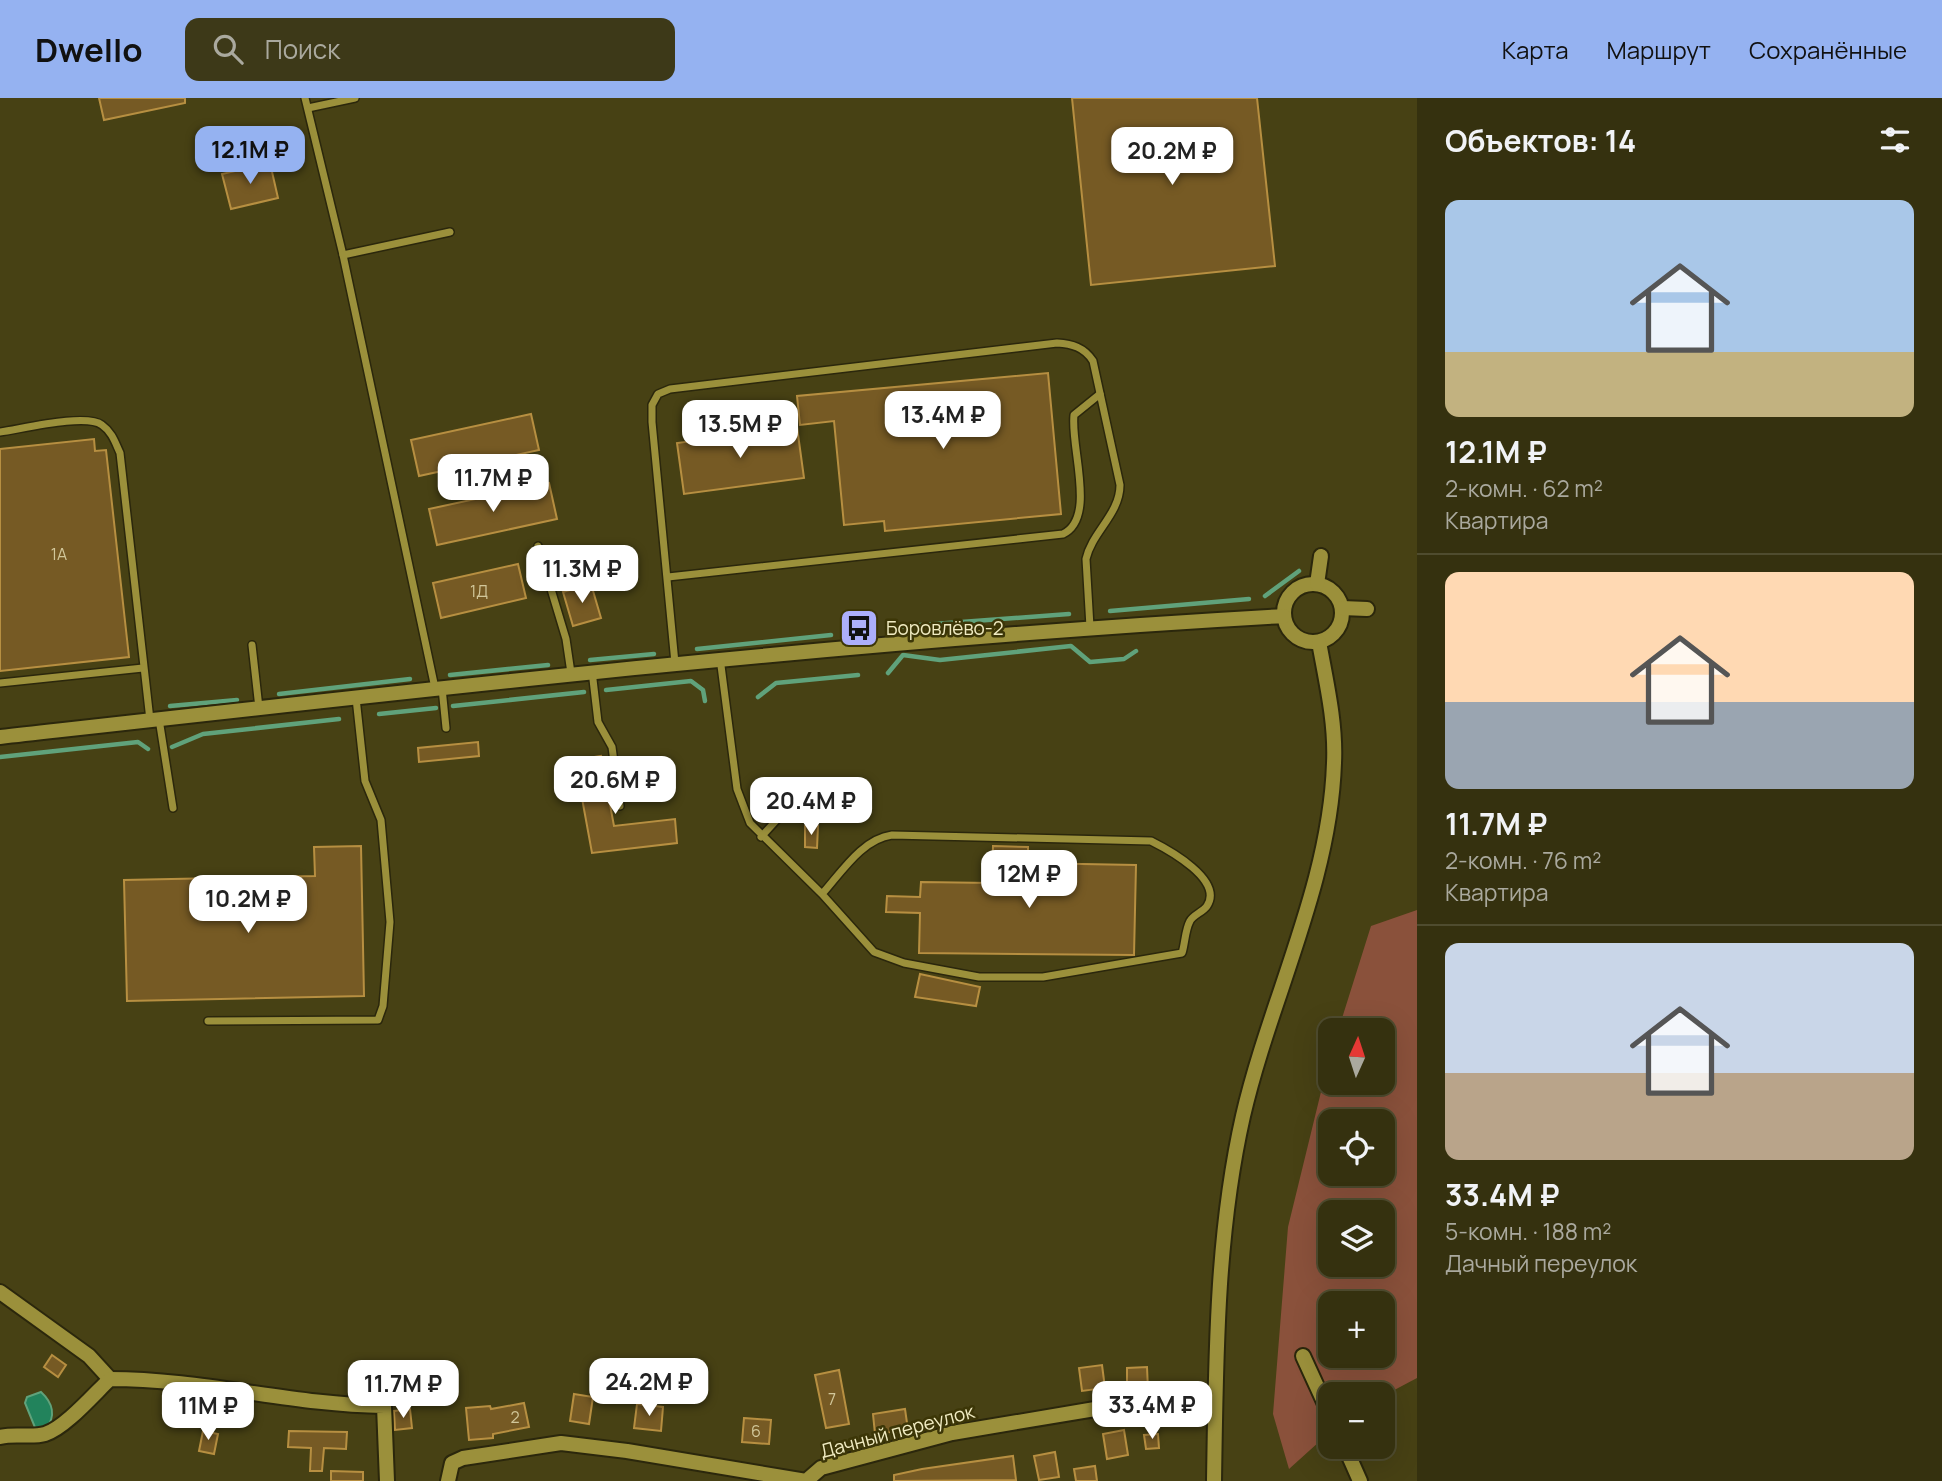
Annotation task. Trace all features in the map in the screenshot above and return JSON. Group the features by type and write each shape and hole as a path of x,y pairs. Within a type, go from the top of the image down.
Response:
{"street":[{"path":"1317,584 1321,556"},
{"path":"1317,584 1333,591 1342,608 1339,628 1332,636 1319,642 1298,638 1286,625 1284,616 1288,598 1295,590 1317,584"},
{"path":"1342,608 1367,608"},
{"path":"0,737 592,670 1090,627 1284,616"},
{"path":"1214,1481 1224,1247 1236,1153 1254,1070 1323,847 1332,792 1335,758 1319,642"},
{"path":"0,1292 89,1356 110,1379"},
{"path":"1303,1356 1318,1389"},
{"path":"0,1437 13,1433 46,1434 68,1418 110,1379 145,1379 225,1388 333,1405 384,1406 387,1481"},
{"name":"Дачный переулок","path":"448,1481 452,1463 463,1458 561,1443 627,1451 806,1481 821,1468 952,1433 1101,1408 1167,1407"},
{"path":"1350,1459 1360,1481"}],"lane":[{"path":"305,98 343,255 446,728"},
{"path":"308,108 355,98"},
{"path":"343,255 450,232"},
{"path":"675,663 652,405 664,390 1057,343 1072,344 1088,354 1100,394 1120,493 1118,501 1088,549 1086,559 1090,627"},
{"path":"668,577 1063,534 1072,530 1081,512 1074,415 1100,394"},
{"path":"0,432 84,420 101,424 113,436 120,453 143,668 173,808"},
{"path":"538,546 566,639 571,673"},
{"path":"252,645 259,709"},
{"path":"720,658 737,789 750,823 761,837 822,894 874,952 904,963 991,977 1043,977 1182,953 1190,920 1207,906 1210,897 1202,876 1172,851 1151,841 892,835 880,836 867,845 822,894"},
{"path":"0,683 143,668"},
{"path":"592,670 598,722 612,747 620,806"},
{"path":"208,1021 378,1020 383,1006 390,922 382,820 365,781 356,698"},
{"path":"761,837 794,801"}],"shaded area":[{"path":"1417,910 1417,1378 1395,1390 1395,1382 1318,1382 1318,1443 1289,1469 1273,1414 1288,1227 1320,1096 1395,1096 1395,1018 1342,1018 1371,926"},
{"path":"41,1392 50,1405 52,1414 46,1429 36,1430 25,1403 27,1397"}],"building":[{"path":"99,98 185,98 185,103 104,120"},
{"path":"1072,98 1257,98 1275,266 1091,285"},
{"path":"270,163 278,198 231,209 222,174"},
{"path":"1048,373 1061,514 885,531 884,521 844,525 834,421 800,425 797,396"},
{"path":"531,414 539,450 419,476 411,440"},
{"path":"797,427 804,478 684,494 677,443"},
{"path":"94,439 95,451 106,450 129,657 0,671 0,449"},
{"path":"549,483 557,519 437,545 429,509"},
{"path":"518,564 526,598 441,618 433,583"},
{"path":"591,584 601,618 573,626 563,592"},
{"path":"478,742 479,756 419,762 418,748"},
{"path":"601,756 614,826 675,819 677,843 592,853 575,760"},
{"path":"805,826 818,826 817,848 805,847"},
{"path":"361,846 364,996 127,1001 124,880 315,876 314,847"},
{"path":"993,846 1028,847 1028,863 1136,865 1134,955 919,953 920,913 886,912 887,896 920,897 921,882 992,883"},
{"path":"920,974 980,987 976,1006 915,997"},
{"path":"52,1355 66,1365 58,1377 44,1367"},
{"path":"1102,1365 1105,1388 1082,1391 1079,1368"},
{"path":"1147,1367 1148,1390 1127,1390 1127,1368"},
{"path":"839,1370 849,1424 826,1428 815,1375"},
{"path":"574,1394 593,1397 589,1424 570,1421"},
{"path":"524,1403 529,1427 493,1434 493,1438 469,1440 466,1408 490,1406 491,1409"},
{"path":"637,1404 663,1407 661,1431 634,1428"},
{"path":"410,1409 412,1428 395,1430 394,1411"},
{"path":"905,1409 908,1430 875,1434 873,1414"},
{"path":"744,1418 771,1420 769,1444 742,1442"},
{"path":"1124,1430 1128,1455 1107,1459 1103,1434"},
{"path":"203,1431 218,1434 214,1454 199,1451"},
{"path":"289,1431 347,1432 346,1449 324,1448 322,1471 310,1471 311,1448 288,1447"},
{"path":"1158,1434 1159,1448 1146,1449 1144,1435"},
{"path":"1055,1452 1059,1477 1039,1480 1034,1456"},
{"path":"1013,1456 1016,1480 894,1481 894,1475 922,1469"},
{"path":"1095,1466 1097,1481 1076,1481 1074,1469"},
{"path":"331,1471 363,1472 363,1481 331,1481"}],"waterway":[{"path":"1265,596 1299,571"},
{"path":"1110,611 1249,599"},
{"path":"894,627 1069,614"},
{"path":"697,649 831,635"},
{"path":"888,673 903,655 940,660 1071,646 1090,662 1124,659 1136,651"},
{"path":"590,660 654,654"},
{"path":"450,675 548,665"},
{"path":"758,697 776,683 858,675"},
{"path":"279,694 410,679"},
{"path":"606,690 691,681 703,690 705,701"},
{"path":"453,706 584,692"},
{"path":"170,706 237,700"},
{"path":"379,714 436,708"},
{"path":"172,747 203,734 339,719"},
{"path":"0,757 138,742 148,749"}],"place":[{"name":"Боровлёво-2","path":"859,628"}]}
